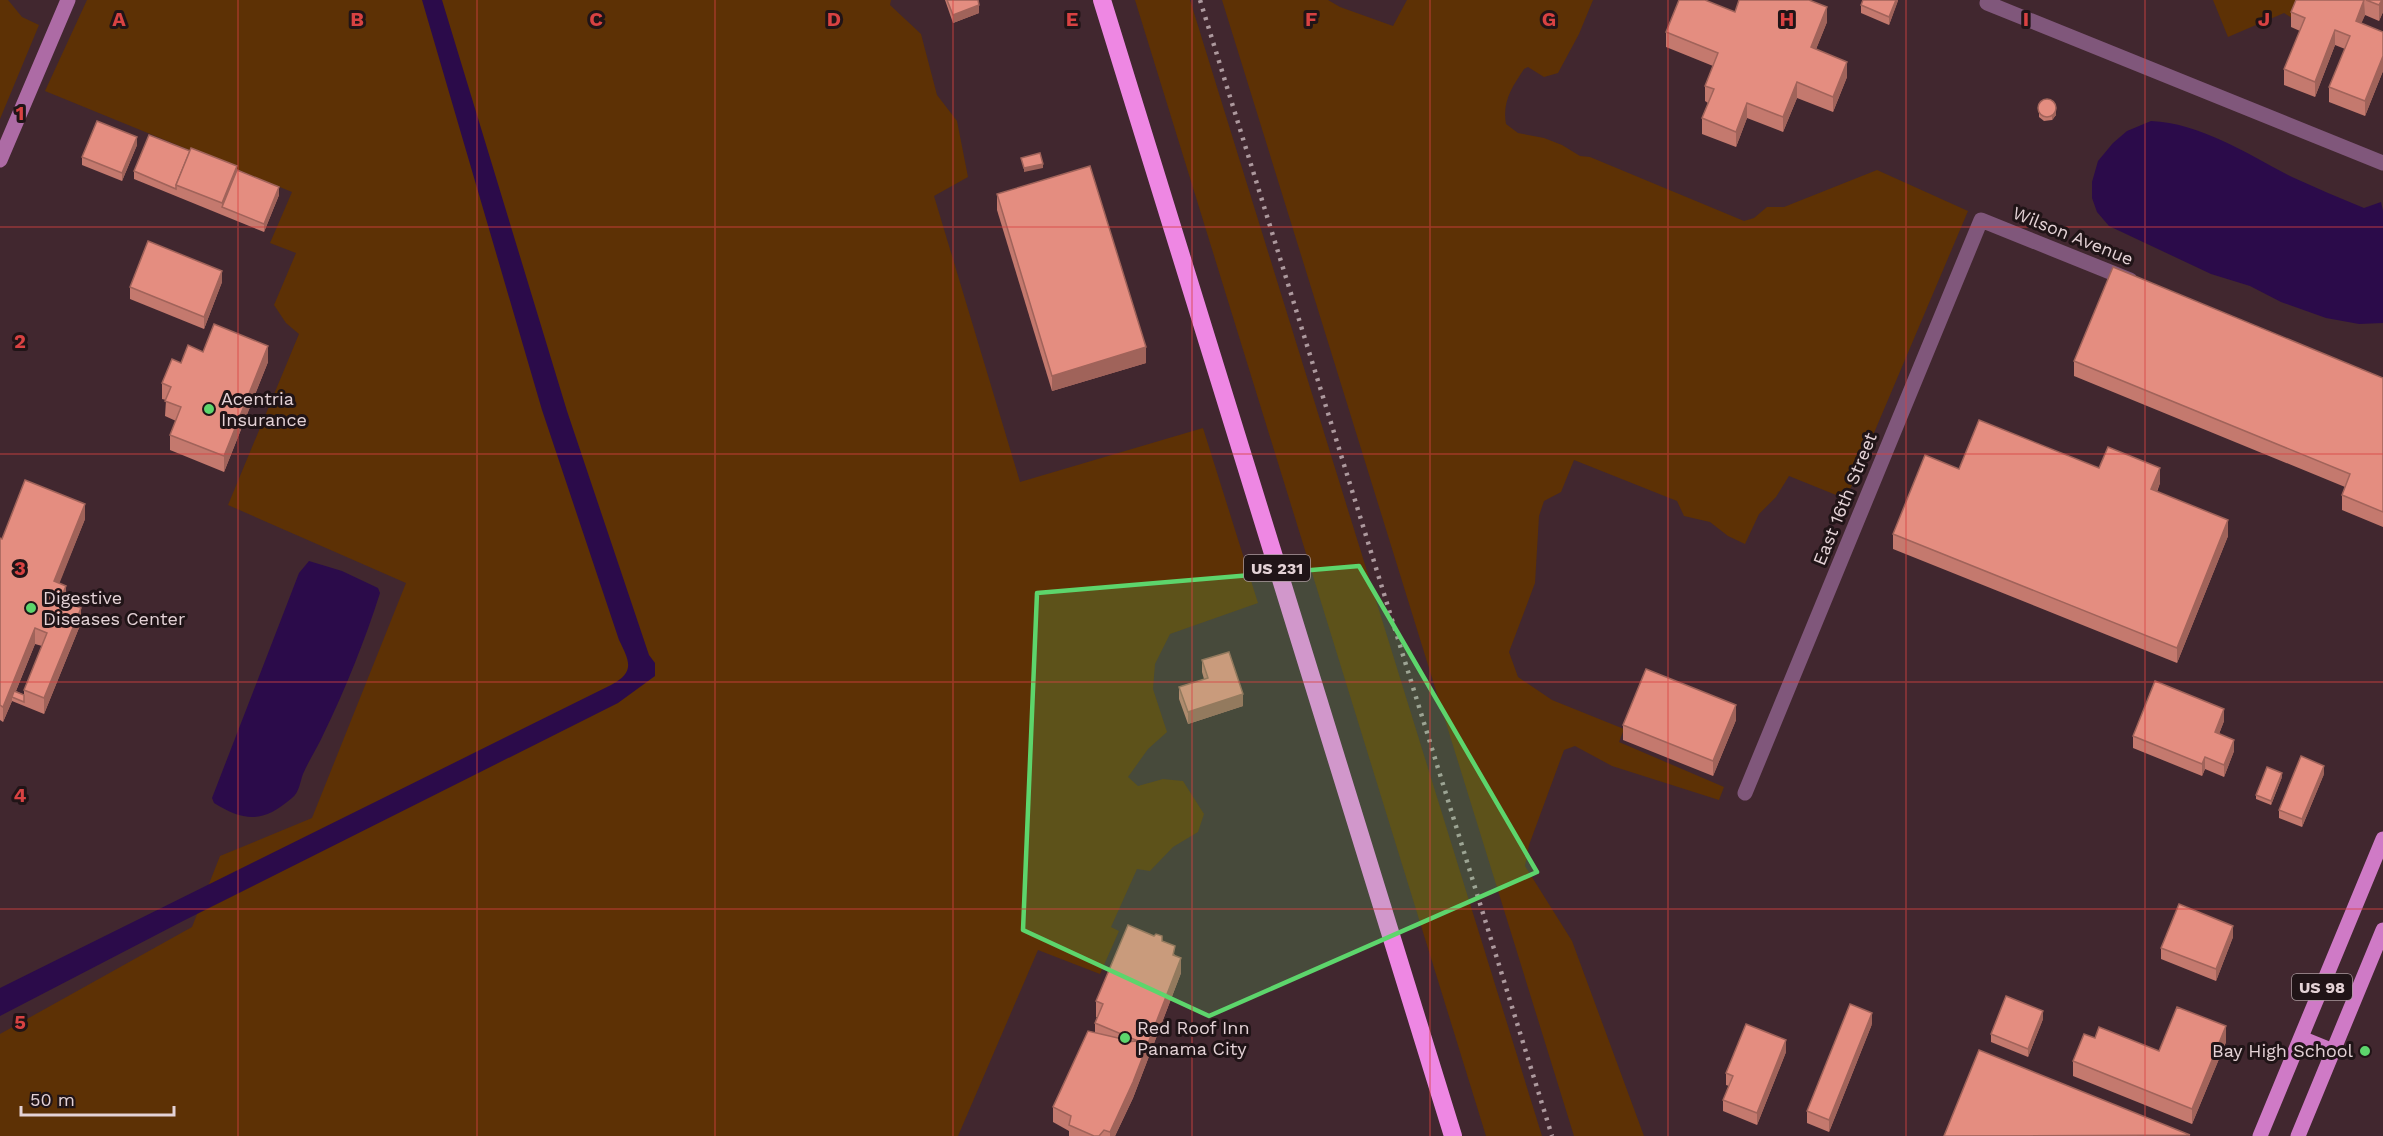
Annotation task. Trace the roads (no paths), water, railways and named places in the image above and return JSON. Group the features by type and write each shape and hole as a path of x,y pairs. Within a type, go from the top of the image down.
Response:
{"highway":[{"name":"US 231","path":"1102,0 1453,1136"}],"main road":[{"path":"0,160 68,0"},
{"name":"US 98","path":"2260,1136 2383,839"},
{"name":"US 98","path":"2298,1136 2383,930"},
{"path":"2301,1038 2333,1052"}],"street":[{"path":"1987,3 2383,163"},
{"name":"Wilson Avenue","path":"1981,220 2144,286"},
{"name":"East 16th Street","path":"1744,793 1981,220"}],"railway":[{"path":"1200,0 1552,1136"}],"place":[{"name":"Acentria Insurance","path":"209,409"},
{"name":"Digestive Diseases Center","path":"31,608"},
{"name":"Red Roof Inn Panama City","path":"1125,1038"},
{"name":"Bay High School","path":"2365,1051"}]}
